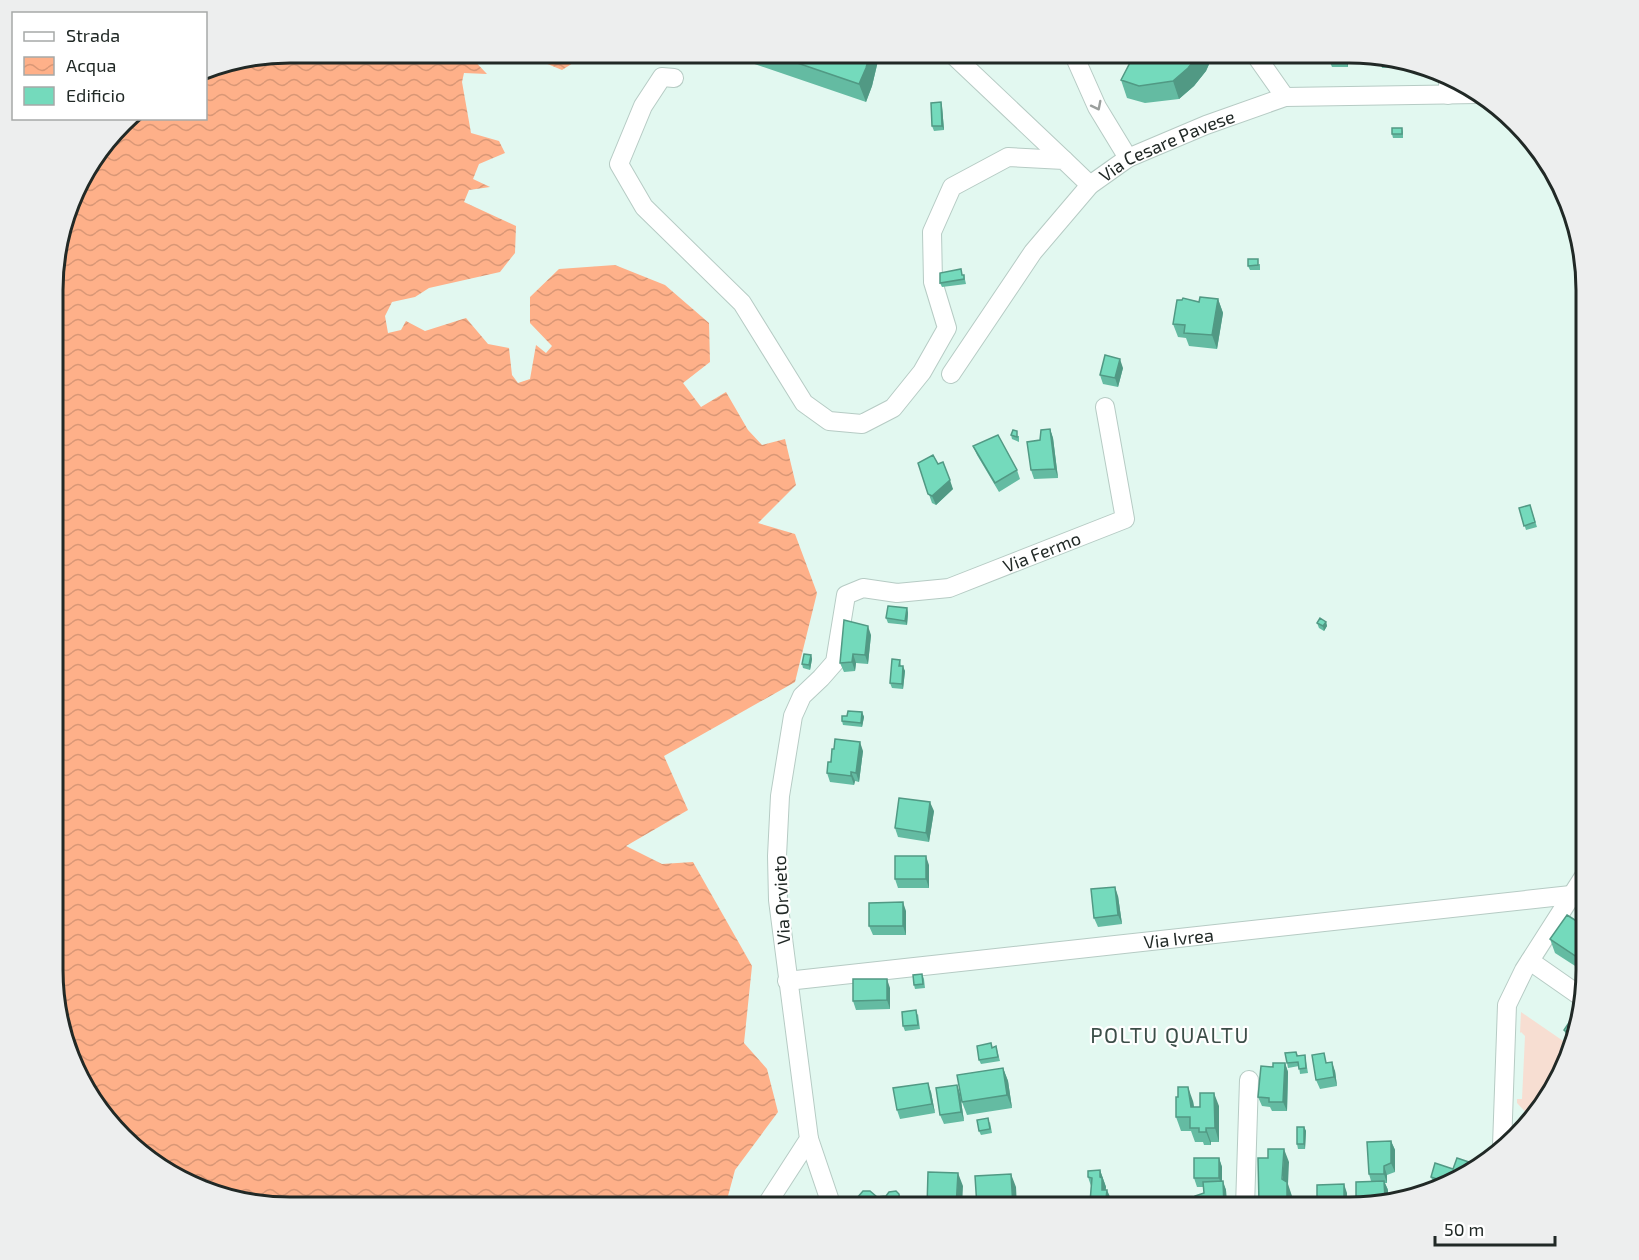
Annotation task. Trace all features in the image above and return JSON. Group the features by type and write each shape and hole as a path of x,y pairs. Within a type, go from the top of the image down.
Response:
{"street":[{"path":"962,63 1090,185"},
{"path":"1077,63 1097,108 1128,158"},
{"path":"1261,63 1285,97"},
{"path":"674,78 662,77 643,106 619,164 644,207 742,303 804,403 829,421 862,424 893,408 922,372 947,328 933,282 932,232 952,187 1008,157 1064,160"},
{"path":"1448,85 1448,95"},
{"name":"Via Cesare Pavese","path":"951,374 1033,252 1090,185 1128,158 1285,97 1465,94"},
{"name":"Via Fermo","path":"846,595 863,588 897,593 950,588 1125,519 1105,407"},
{"name":"Via Orvieto","path":"829,1197 809,1139 787,981 778,900 777,856 780,796 793,716 802,696 835,662 846,595"},
{"path":"1502,1138 1507,1005 1530,961 1576,888"},
{"name":"Via Ivrea","path":"787,981 1571,895"},
{"path":"1530,961 1575,992"},
{"path":"1245,1197 1249,1080"},
{"path":"771,1197 809,1139"}],"shaded area":[{"path":"1521,1012 1564,1042 1546,1084 1526,1112 1517,1103 1517,1099 1522,1099 1525,1036 1520,1033"}],"water":[{"path":"275,63 477,63 487,74 464,73 462,82 471,133 499,141 505,153 479,164 473,179 490,187 469,190 464,202 516,226 515,253 500,272 429,288 415,297 392,302 385,316 388,333 401,330 406,321 425,331 466,318 488,344 509,348 512,375 518,383 530,379 536,345 546,353 552,346 530,323 530,297 559,269 615,265 665,285 709,323 710,362 683,383 701,407 726,392 748,430 762,445 785,439 796,485 758,523 795,534 817,593 795,682 664,756 688,810 626,846 662,864 693,862 752,966 744,1043 767,1069 778,1112 735,1170 728,1197 275,1197 246,1193 189,1174 140,1141 119,1120 86,1071 71,1029 63,985 63,275 67,246 75,217 86,189 101,164 119,140 139,120 207,120 207,79 246,67"},
{"path":"545,63 573,63 562,70"}],"building":[{"path":"797,63 867,63 859,84"},
{"path":"1130,63 1192,63 1173,81 1139,86 1121,80"},
{"path":"941,102 942,126 932,126 931,103"},
{"path":"1392,128 1402,128 1402,134 1392,134"},
{"path":"1248,259 1258,259 1258,265 1248,266"},
{"path":"961,269 964,279 940,283 940,273"},
{"path":"1200,297 1218,299 1212,335 1184,333 1185,325 1173,324 1177,300 1183,298 1199,302"},
{"path":"1105,355 1120,359 1115,378 1100,375"},
{"path":"1050,429 1055,469 1031,470 1027,442 1040,440 1041,430"},
{"path":"1013,430 1017,431 1017,437 1011,435"},
{"path":"998,435 1017,470 995,483 973,446"},
{"path":"933,455 938,464 943,462 950,480 932,496 928,494 918,463"},
{"path":"1530,505 1535,522 1524,526 1519,508"},
{"path":"888,606 907,608 905,621 886,618"},
{"path":"1320,618 1326,622 1323,626 1317,623"},
{"path":"844,620 868,626 865,655 853,654 852,662 840,663"},
{"path":"804,654 811,655 809,665 802,664"},
{"path":"892,659 900,660 899,666 903,666 902,684 890,683"},
{"path":"848,711 862,712 861,723 842,721 842,716 847,716"},
{"path":"835,739 860,742 856,773 851,772 851,776 827,773"},
{"path":"899,798 930,802 926,833 895,828"},
{"path":"895,856 926,856 926,879 895,879"},
{"path":"1115,887 1118,915 1094,918 1091,889"},
{"path":"903,902 903,926 869,926 869,903"},
{"path":"1567,915 1576,921 1576,956 1550,939"},
{"path":"922,974 923,984 914,985 913,975"},
{"path":"853,979 887,979 887,1000 853,1001"},
{"path":"916,1010 918,1025 903,1026 902,1012"},
{"path":"991,1043 992,1048 996,1046 998,1057 979,1060 977,1046"},
{"path":"1296,1052 1297,1056 1305,1055 1306,1068 1299,1069 1298,1062 1287,1063 1285,1053"},
{"path":"1324,1053 1326,1063 1332,1062 1334,1077 1316,1080 1312,1055"},
{"path":"1273,1063 1285,1063 1283,1102 1269,1102 1269,1098 1258,1097 1261,1066 1273,1067"},
{"path":"1003,1068 1007,1095 962,1102 957,1075"},
{"path":"928,1083 932,1104 897,1110 893,1088"},
{"path":"957,1085 961,1112 940,1115 936,1088"},
{"path":"1178,1087 1188,1087 1191,1107 1200,1107 1200,1093 1214,1093 1215,1128 1206,1128 1206,1132 1199,1132 1199,1128 1190,1128 1190,1117 1176,1117"},
{"path":"988,1118 990,1129 979,1131 977,1120"},
{"path":"1297,1127 1304,1127 1304,1144 1297,1144"},
{"path":"1391,1141 1391,1163 1384,1166 1384,1174 1369,1174 1367,1142"},
{"path":"1268,1149 1284,1149 1282,1179 1287,1182 1287,1197 1259,1197 1258,1158 1268,1158"},
{"path":"1194,1158 1219,1158 1219,1178 1194,1178"},
{"path":"1457,1158 1469,1162 1438,1179 1431,1177 1435,1163 1453,1169"},
{"path":"1100,1170 1102,1190 1107,1190 1106,1197 1090,1197 1092,1178 1088,1177 1088,1171"},
{"path":"928,1172 958,1173 957,1197 927,1197"},
{"path":"1011,1174 1012,1197 976,1197 975,1176"},
{"path":"1223,1181 1224,1197 1195,1197 1204,1193 1203,1182"},
{"path":"1384,1181 1385,1194 1356,1197 1356,1182"},
{"path":"1344,1184 1344,1197 1317,1197 1317,1185"},
{"path":"863,1191 870,1191 877,1197 858,1197"},
{"path":"896,1191 899,1197 877,1197"}],"district":[{"name":"POLTU QUALTU","path":"1170,1034"}]}
